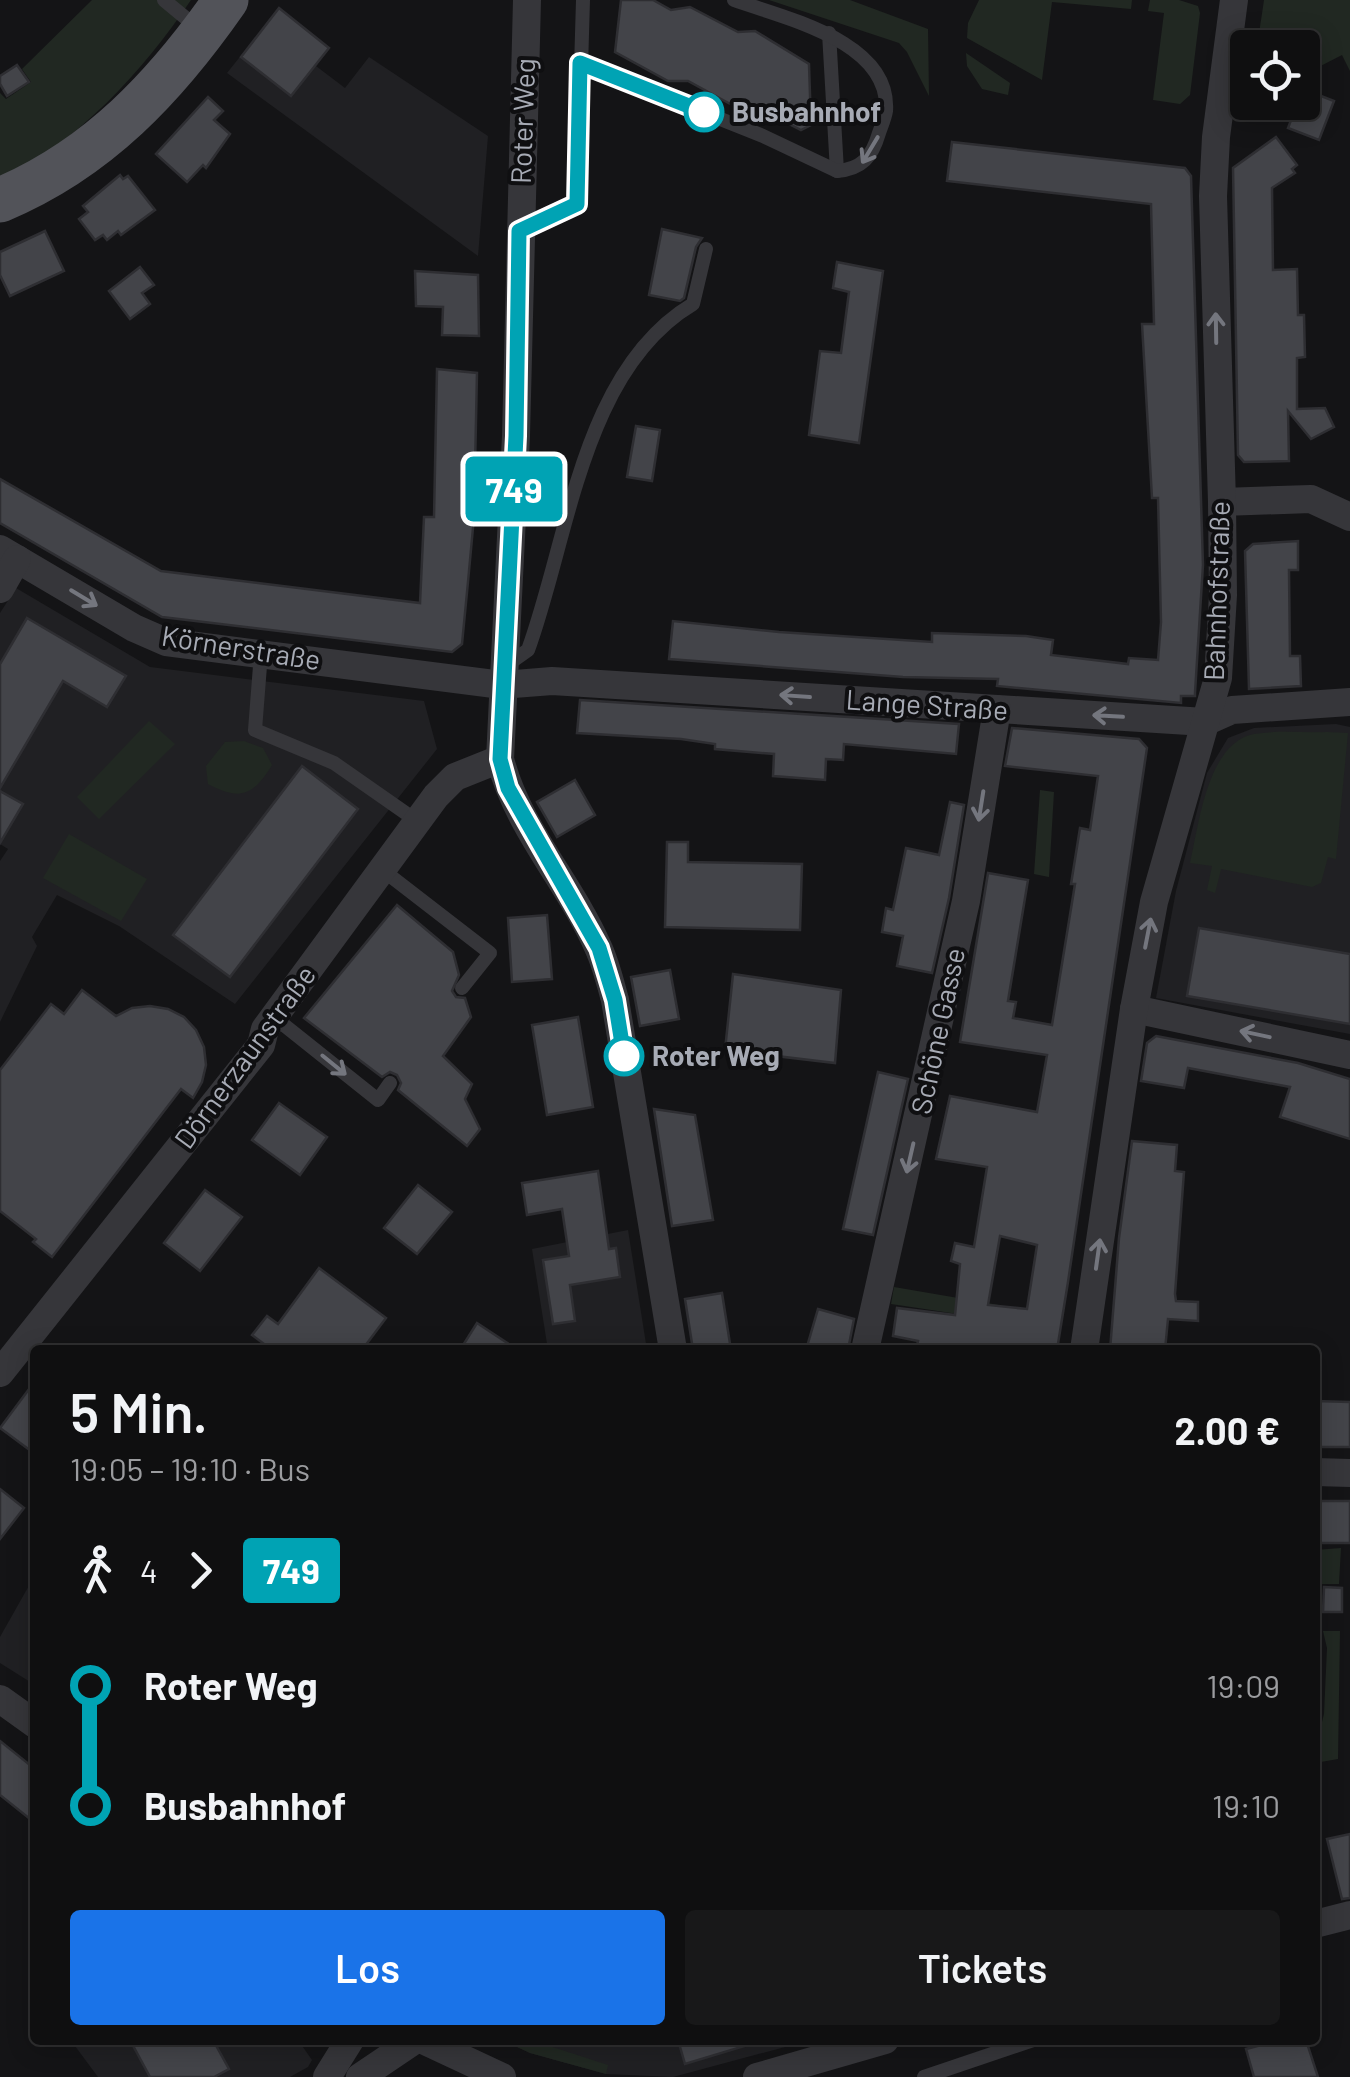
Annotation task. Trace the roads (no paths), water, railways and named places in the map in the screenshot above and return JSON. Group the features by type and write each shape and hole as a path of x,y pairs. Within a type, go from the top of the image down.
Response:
{"main road":[{"path":"0,200 66,167 113,133 152,96 215,16"}],"street":[{"name":"Roter Weg","path":"527,0 516,436 500,759 508,788 594,939 607,970 671,1345"},
{"name":"Bahnhofstraße","path":"1085,1345 1134,1009 1154,902 1218,678 1223,595 1213,196 1216,138 1234,0"},
{"path":"1222,502 1310,499 1350,517"},
{"path":"0,588 9,554"},
{"name":"Körnerstraße","path":"9,554 134,628 166,642 503,676"},
{"name":"Lange Straße","path":"503,676 1205,722 1232,710 1350,702"},
{"name":"Schöne Gasse","path":"866,1345 966,901 997,710"},
{"name":"Dörnerzaunstraße","path":"0,1373 260,1045 265,1029 417,820 454,776 500,759"},
{"path":"1134,1009 1350,1054"},
{"path":"1320,1472 1350,1473"},
{"path":"0,1699 30,1720"},
{"path":"1320,1923 1350,1915"},
{"path":"326,2077 347,2045"},
{"path":"360,2077 408,2045"},
{"path":"434,2045 502,2077"},
{"path":"757,2077 869,2045"}],"lane":[{"path":"164,0 215,16"},
{"path":"519,231 577,204 583,0"},
{"path":"580,63 763,136 837,171 850,170 869,157 886,110 881,86 863,58 829,32 734,0"},
{"path":"829,32 837,171"},
{"path":"503,676 528,650 538,623 588,445 620,380 640,350 670,318 693,304 706,249"},
{"path":"261,653 255,730 334,763 417,820"},
{"path":"380,868 490,953 462,988"},
{"path":"274,1017 378,1100 390,1083"},
{"path":"924,2077 1019,2045"}],"place":[{"name":"Busbahnhof","path":"704,112"},
{"name":"Roter Weg","path":"624,1056"}]}
